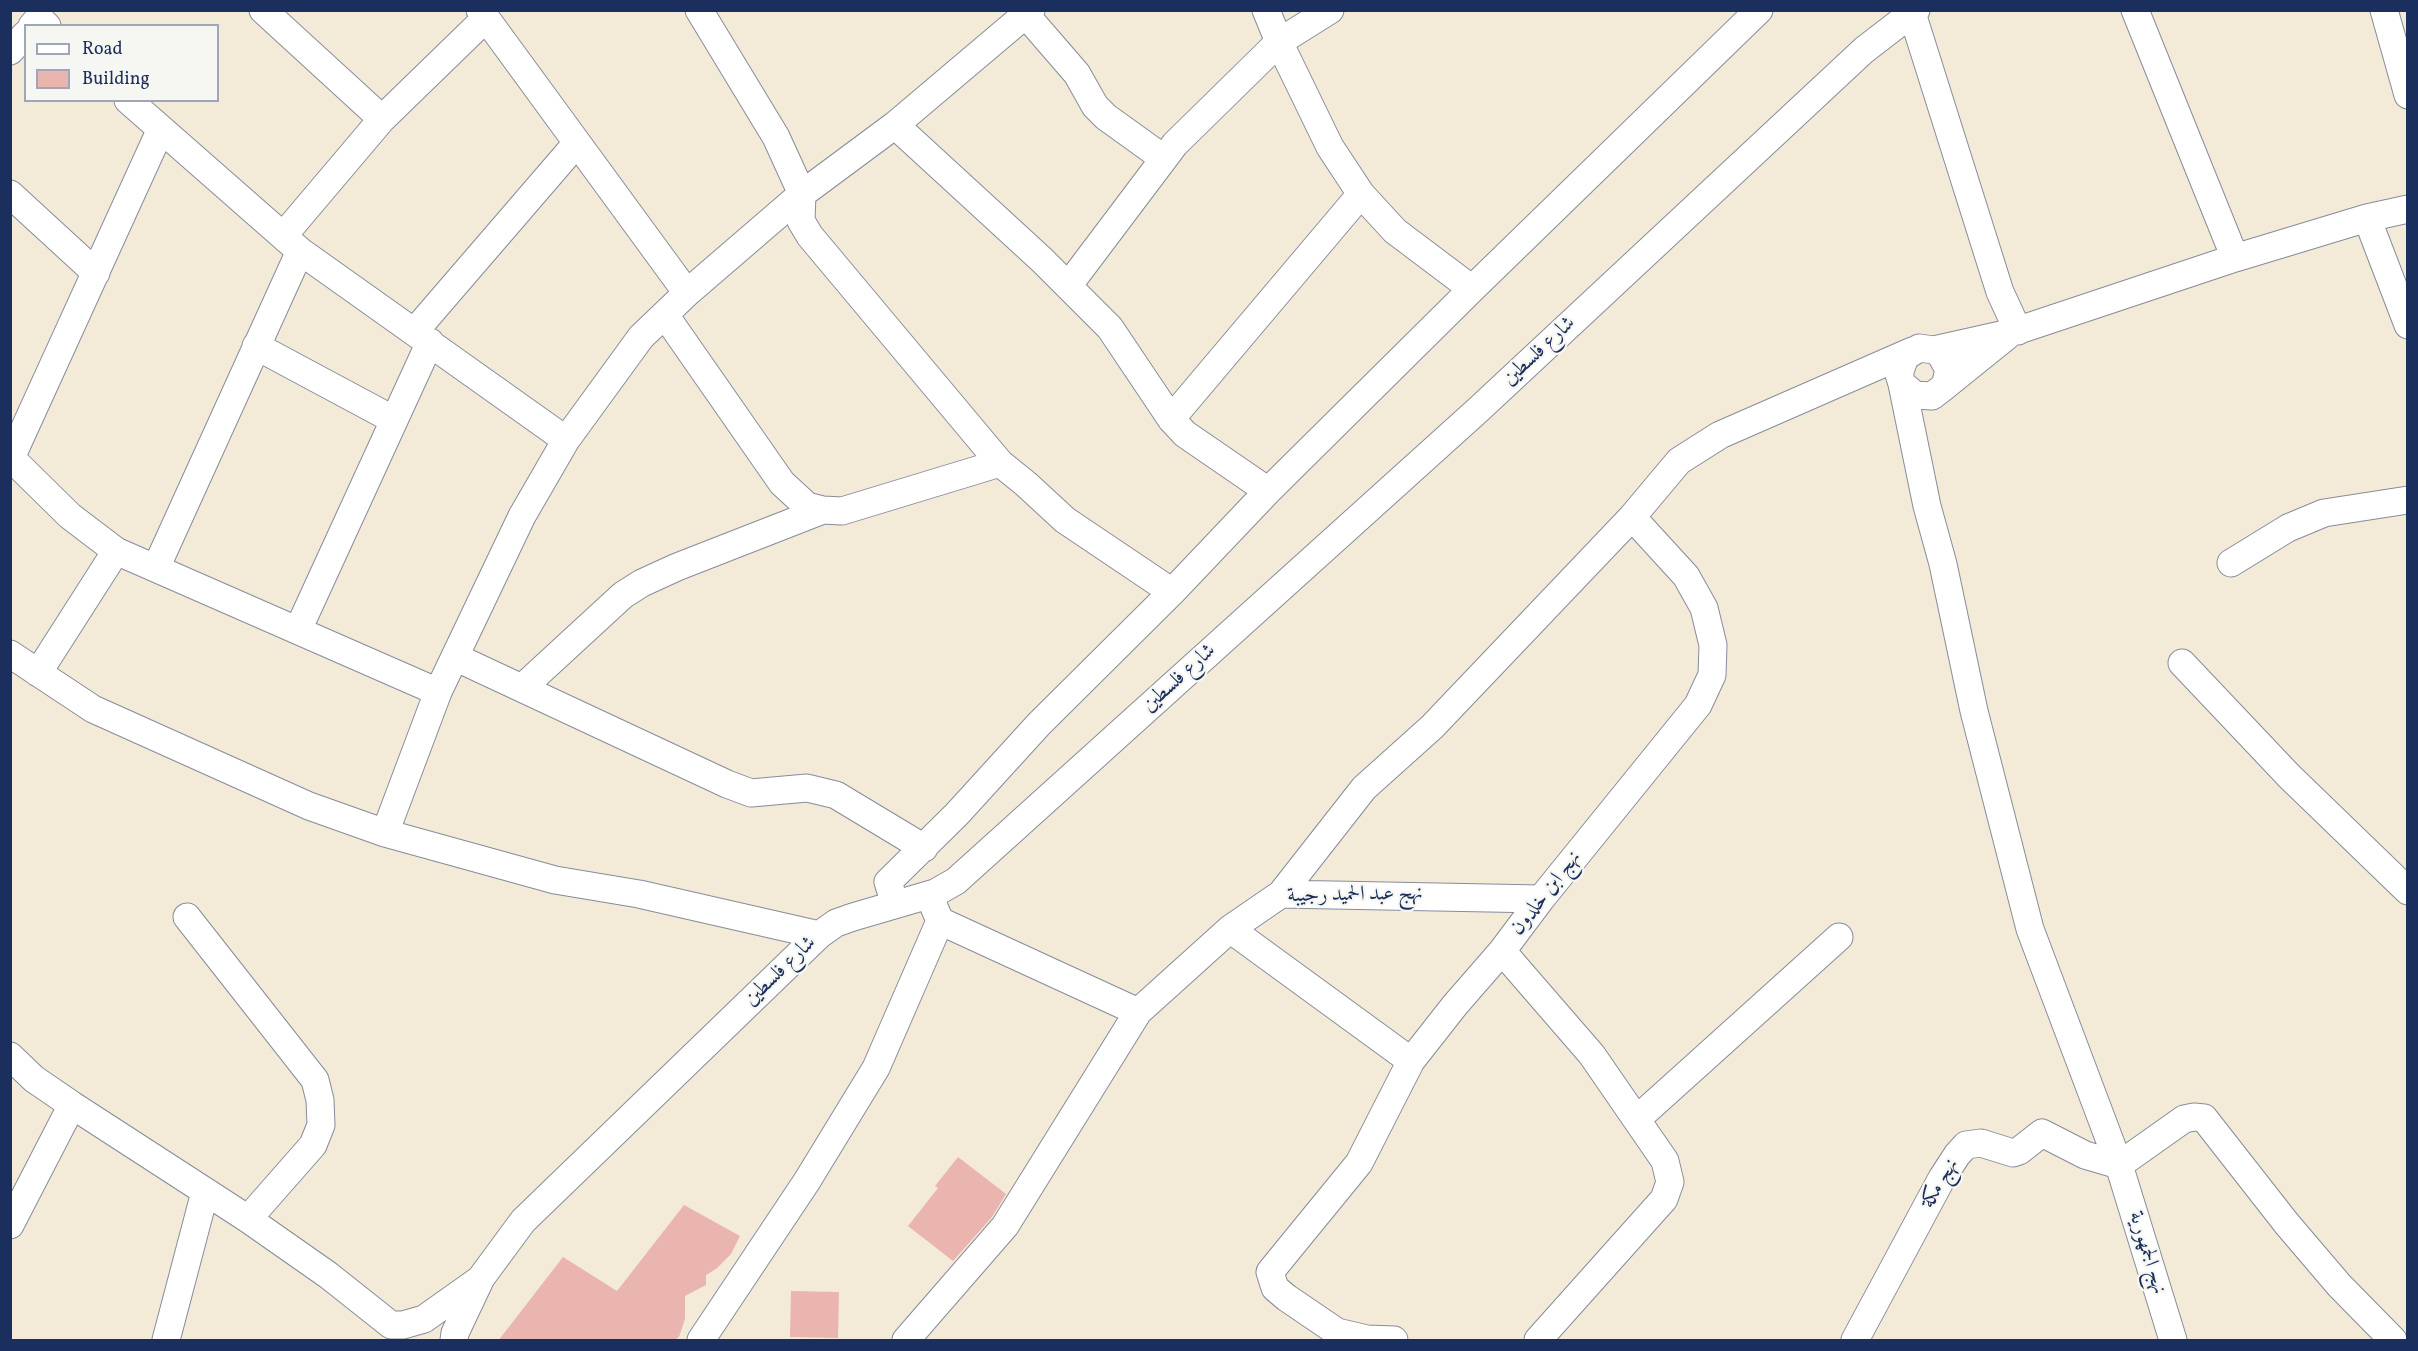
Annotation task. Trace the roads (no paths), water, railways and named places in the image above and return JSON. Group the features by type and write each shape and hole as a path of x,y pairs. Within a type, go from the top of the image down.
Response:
{"street":[{"path":"263,10 382,119"},
{"path":"1266,10 1330,147 1361,194 1395,231 1472,289"},
{"path":"1068,286 1175,144 1279,42 1330,10"},
{"path":"895,904 888,882 924,848 1039,724 1172,592 1268,491 1759,10"},
{"path":"2134,10 2235,258"},
{"path":"2384,10 2408,95"},
{"path":"1914,12 2014,332"},
{"name":"شارع فلسطين","path":"452,1338 481,1278 523,1221 819,934 836,923 928,895 956,882 1487,402 1864,50 1914,12"},
{"path":"386,833 438,692 522,516 566,440 642,338 687,293 802,194 895,125 1028,13 1077,74 1095,106 1106,117 1163,158"},
{"path":"156,568 256,346 291,244 382,119 483,14 687,293"},
{"path":"711,15 776,137 802,194 801,221 810,236 1000,463 1065,520 1172,592"},
{"path":"10,51 24,37"},
{"path":"130,102 160,131 291,244 566,440"},
{"path":"895,125 1042,260 1110,328 1171,418 1185,434 1268,491"},
{"path":"160,131 11,458 70,516 116,550 438,692"},
{"path":"298,630 394,420 423,336 576,144"},
{"path":"10,194 96,273"},
{"path":"1171,418 1361,194"},
{"path":"1281,894 1364,788 1432,727 1632,517 1679,461 1691,451 1720,435 1867,370 1912,365 2235,258 2367,218 2408,209"},
{"path":"2367,218 2408,325"},
{"path":"665,315 782,483 807,506 842,511 1000,463"},
{"path":"1912,365 1915,395 1938,391 2014,332"},
{"path":"256,346 394,420"},
{"path":"1912,365 1941,355 1949,370 1915,447"},
{"name":"نهج الجمهورية","path":"1912,365 1915,447 1927,506 1943,564 1974,711 2030,929 2119,1165 2173,1341"},
{"path":"2231,563 2288,528 2324,513 2408,500"},
{"path":"522,688 623,595 642,583 823,510"},
{"name":"نهج ابن خلدون","path":"1538,1341 1664,1199 1670,1182 1665,1161 1592,1055 1502,951 1541,899 1698,705 1713,675 1713,645 1704,608 1686,576 1632,517"},
{"path":"38,673 116,550"},
{"path":"10,654 104,714 309,806 386,833 555,880 639,894 819,934"},
{"path":"455,657 726,784 751,793 807,788 836,795 924,848"},
{"path":"2182,663 2281,767 2408,891"},
{"name":"نهج عبد الحميد رجيبة","path":"906,1341 1005,1226 1138,1012 1230,929 1281,894 1541,899"},
{"path":"928,895 940,921 1138,1012"},
{"path":"188,917 315,1080 321,1100 321,1125 313,1145 248,1220"},
{"path":"701,1341 807,1181 876,1068 940,921"},
{"path":"1230,929 1411,1061"},
{"path":"1637,1119 1839,938"},
{"path":"1395,1341 1367,1339 1337,1332 1275,1288 1270,1272 1359,1163 1411,1061 1502,951"},
{"path":"10,1056 34,1079 328,1275 391,1333 403,1325 424,1319 481,1278"},
{"path":"10,1225 72,1105"},
{"path":"2119,1165 2184,1119 2204,1118 2287,1224 2339,1285 2393,1341"},
{"name":"نهج مكة","path":"1855,1341 1942,1178 1966,1145 1981,1143 2013,1153 2042,1133 2085,1155 2119,1165"},
{"path":"166,1341 205,1192"}]}
